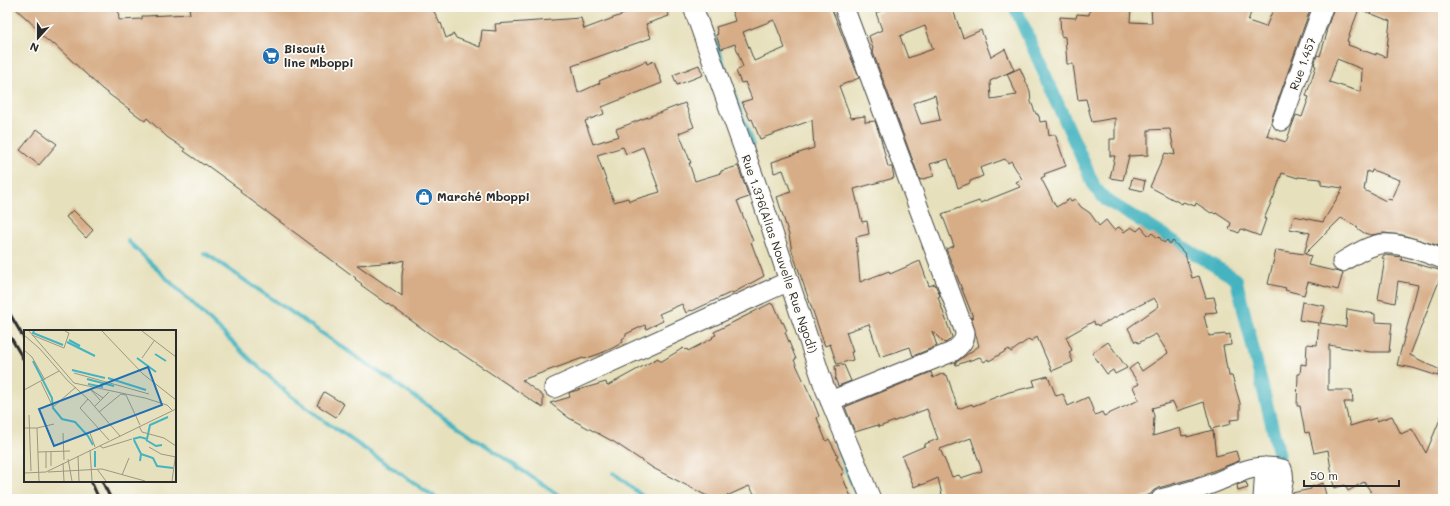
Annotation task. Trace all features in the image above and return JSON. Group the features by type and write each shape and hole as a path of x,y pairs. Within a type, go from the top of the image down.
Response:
{"street":[{"name":"Rue 1.376(Alias Nouvelle Rue Ngodi)","path":"693,7 763,203 830,401 871,499"},
{"path":"830,401 952,352 958,348 965,337 962,324 844,7"},
{"name":"Rue 1.457","path":"1282,121 1323,7"},
{"path":"1342,262 1376,245 1383,244 1400,245 1443,258"},
{"path":"554,388 789,281"},
{"path":"1161,499 1204,487 1252,468 1273,467 1284,478 1279,499"},
{"path":"1263,499 1273,467"}],"building":[{"name":"Marché Mboppi","path":"14,7 118,7 119,20 142,19 142,16 190,14 189,7 432,7 440,24 441,23 446,38 454,34 456,38 480,47 482,30 496,31 495,24 581,18 584,29 632,11 630,7 666,7 669,16 646,24 651,38 572,66 578,93 600,83 599,81 646,61 647,64 654,61 662,83 602,107 604,114 585,121 593,144 619,136 616,129 685,103 694,127 679,133 691,163 689,163 695,181 738,166 749,197 737,201 753,241 751,242 764,276 733,293 732,292 692,311 691,310 686,313 682,304 659,314 663,321 646,329 645,325 626,334 626,336 622,339 623,342 613,348 522,380 543,396 543,408 441,340 440,341 361,285 362,284 355,279 356,278 240,192 241,190 184,151 185,149 167,137 147,118 145,121 102,89 54,44 53,45 38,33 40,31","holes":["623,147 626,154 643,147 660,192 629,201 628,198 614,202 597,155","404,260 402,296 357,265 398,262"]},
{"path":"731,7 831,7 859,78 839,86 851,118 865,116 865,122 875,121 888,167 892,167 894,178 854,189 862,222 867,221 869,234 856,237 860,282 889,271 890,274 920,261 929,286 935,284 940,296 938,297 952,337 947,342 944,343 932,331 937,346 913,356 910,347 880,357 869,324 846,332 853,352 851,352 853,360 837,364 830,344 825,346 792,251 789,235 777,197 791,192 783,170 774,173 772,162 814,148 812,120 760,139 752,119 750,120 742,102 752,99 745,82 741,83 736,71 743,67 735,44 721,49 716,35 718,34 716,27 735,21","holes":["774,20 785,48 754,61 743,32"]},
{"path":"882,7 952,7 963,38 981,30 991,57 1005,49 1014,70 990,81 991,99 1017,95 1007,74 1020,68 1030,91 1031,102 1036,114 1039,116 1040,122 1047,121 1049,136 1055,134 1066,166 1044,174 1045,176 1041,178 1056,207 1070,199 1071,201 1075,199 1081,207 1090,213 1099,226 1106,220 1114,230 1119,227 1124,232 1131,227 1137,231 1141,227 1149,236 1152,233 1158,238 1159,237 1164,243 1167,240 1170,244 1173,241 1185,254 1192,278 1199,276 1206,298 1214,297 1217,312 1205,313 1206,315 1204,316 1209,336 1230,334 1231,345 1223,346 1229,376 1232,376 1240,403 1240,419 1230,420 1231,424 1211,429 1204,402 1177,411 1173,402 1152,408 1154,416 1153,436 1180,428 1182,436 1187,435 1187,437 1213,430 1216,456 1236,451 1239,461 1194,478 1158,488 1151,494 1137,499 997,499 997,495 986,499 943,499 938,478 914,487 902,456 938,439 927,409 879,427 878,425 855,432 845,407 931,372 933,378 944,373 944,375 947,375 958,409 972,404 973,406 1009,392 1035,386 1033,380 1048,376 1056,396 1063,394 1068,406 1088,397 1095,415 1102,412 1104,416 1139,400 1133,387 1139,384 1129,369 1137,363 1142,371 1168,353 1156,334 1138,343 1137,341 1135,342 1128,328 1159,306 1154,298 1098,326 1097,324 1095,325 1094,321 1066,337 1072,350 1069,352 1073,362 1052,371 1037,337 1031,341 1029,339 1011,352 1009,349 989,361 988,359 984,362 980,357 956,365 955,363 979,346 971,318 973,317 946,249 954,246 942,214 979,201 980,203 1020,187 1016,182 1022,179 1011,161 1008,163 1005,159 980,168 983,176 958,188 948,159 930,164 934,176 920,180 872,50 869,36 882,30 876,13 883,10","holes":["925,26 933,49 908,58 900,36","935,95 940,120 921,124 913,103","971,438 982,471 961,478 959,475 952,477 940,449"]},
{"path":"1090,7 1131,7 1130,22 1152,23 1151,7 1253,7 1248,21 1266,27 1274,7 1311,7 1272,117 1267,136 1286,142 1296,115 1302,117 1309,97 1306,96 1316,66 1314,65 1317,55 1320,56 1334,7 1443,7 1443,206 1440,215 1443,216 1443,247 1402,235 1384,233 1371,235 1364,233 1357,228 1358,227 1341,218 1305,254 1311,256 1308,265 1343,273 1338,290 1308,282 1304,295 1285,290 1286,288 1268,284 1276,250 1304,254 1310,233 1290,229 1294,216 1323,222 1343,188 1321,185 1321,179 1298,178 1282,173 1264,219 1266,219 1260,236 1241,229 1239,233 1229,229 1231,223 1216,213 1211,213 1196,203 1195,206 1183,202 1182,204 1150,187 1165,153 1175,155 1170,129 1148,130 1148,155 1129,156 1123,180 1110,178 1115,156 1110,156 1110,139 1115,139 1115,118 1092,122 1086,99 1078,100 1073,64 1067,64 1065,37 1061,36 1060,17 1076,18 1077,14 1089,15","holes":["1359,9 1390,21 1386,57 1348,45 1349,42 1347,41","1337,59 1362,69 1361,92 1329,82","1372,170 1400,180 1392,200 1387,199 1386,201 1364,190 1367,171 1371,173"]},
{"path":"699,65 703,75 677,85 673,75"},
{"path":"37,129 57,144 39,165 20,150"},
{"path":"1132,178 1145,181 1143,191 1130,188"},
{"path":"73,210 93,230 86,238 66,217"},
{"path":"1384,255 1402,257 1401,260 1443,271 1410,355 1440,370 1438,376 1413,368 1397,365 1418,285 1398,281 1395,303 1378,299 1385,259 1382,258"},
{"path":"1302,302 1325,306 1320,323 1346,327 1347,309 1375,314 1375,322 1392,323 1389,352 1370,352 1329,345 1328,390 1352,390 1353,402 1344,402 1350,426 1376,418 1377,421 1392,416 1401,434 1412,429 1426,453 1443,412 1443,499 1376,499 1364,482 1348,491 1345,485 1334,488 1328,450 1314,453 1309,432 1305,433 1300,406 1297,406 1298,374 1300,374 1301,364 1306,365 1307,344 1317,345 1319,323 1299,320"},
{"path":"771,303 772,305 774,304 787,331 785,332 796,359 794,360 819,416 817,418 826,441 829,439 838,456 836,457 844,473 841,474 852,499 758,499 749,486 720,499 716,499 705,495 653,468 614,442 569,418 550,403 570,397 569,393 571,392 606,382 607,386 658,358 662,361 683,348 685,350 687,349 688,351 713,338 712,337 716,335 714,332"},
{"path":"1108,342 1127,368 1115,374 1113,370 1107,374 1092,353"},
{"path":"844,365 851,381 838,386 835,378 835,366"},
{"path":"324,392 344,404 336,417 317,405"},
{"path":"1246,482 1248,488 1238,491 1237,485"},
{"path":"1323,483 1327,499 1290,499 1292,493 1311,489 1311,487"}],"waterway":[{"path":"703,7 753,146"},
{"path":"1015,7 1095,188 1106,200 1236,279 1279,454 1277,475"},
{"path":"128,241 252,361 291,396 327,423 438,499"},
{"path":"205,253 564,499"},
{"path":"830,428 858,499"},
{"path":"614,473 646,499"}],"railway":[{"path":"7,309 24,338"},
{"path":"7,331 24,360"},
{"path":"91,482 99,499"},
{"path":"102,482 111,499"}],"place":[{"name":"Biscuit line Mboppi","path":"271,56"},
{"name":"Marché Mboppi","path":"424,197"}]}
